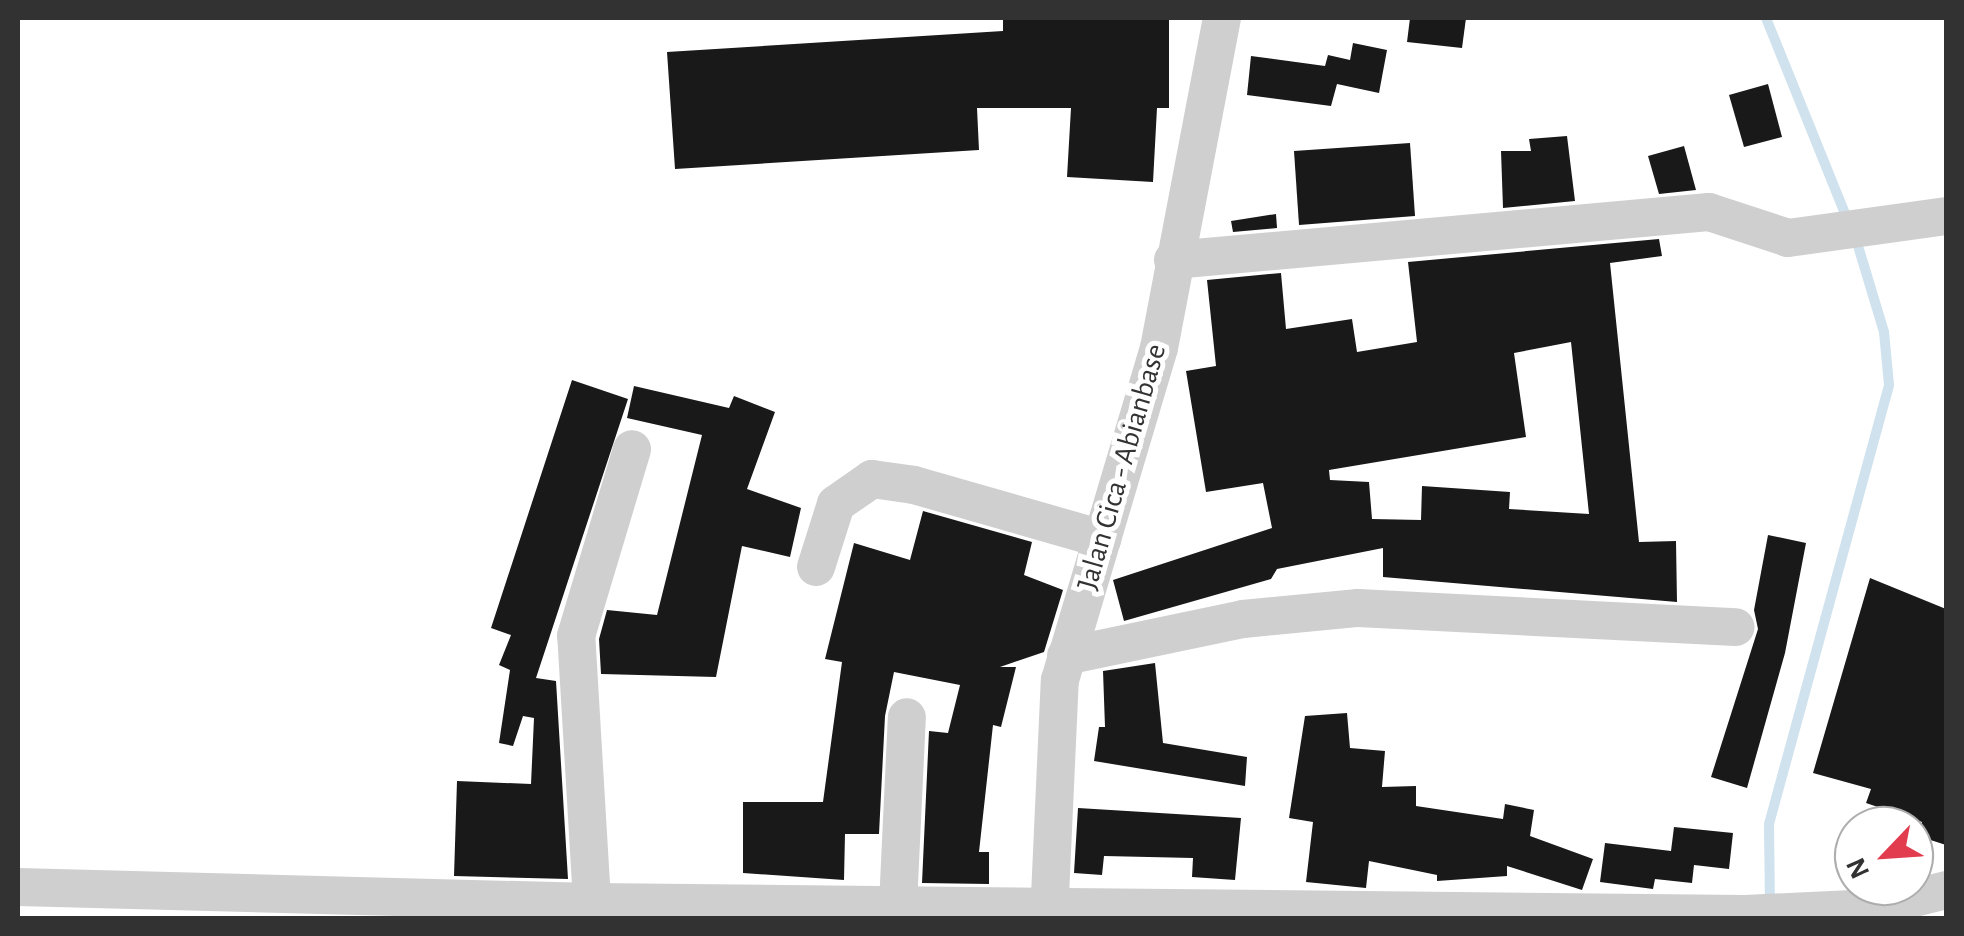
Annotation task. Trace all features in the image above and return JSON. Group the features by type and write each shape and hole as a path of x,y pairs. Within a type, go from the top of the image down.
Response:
{"street":[{"name":"Jalan Cica - Abianbase","path":"1050,913 1054,744 1066,656 1160,348 1222,18"},
{"path":"1174,260 1709,212 1788,238 1885,220 1946,216"},
{"path":"592,910 576,636 632,449"},
{"path":"816,566 836,504 872,479 914,485 1102,539"},
{"path":"1066,656 1243,620 1358,608 1736,627"},
{"path":"898,905 907,717"},
{"path":"18,888 592,910 898,905 954,912 1625,915 1874,913 1946,890"}],"building":[{"path":"1410,18 1466,18 1462,48 1407,42"},
{"path":"1003,19 1169,19 1169,108 1157,108 1153,182 1067,177 1071,108 977,108 979,150 675,169 667,52 1003,31"},
{"path":"1353,43 1387,50 1379,93 1337,84 1331,106 1247,95 1251,56 1325,66 1328,55 1350,60"},
{"path":"1768,84 1782,137 1744,147 1729,95"},
{"path":"1567,136 1575,201 1503,208 1501,151 1531,151 1529,139"},
{"path":"1410,143 1415,216 1299,225 1294,151"},
{"path":"1684,146 1696,190 1659,194 1648,156"},
{"path":"1276,214 1277,228 1233,232 1231,221"},
{"path":"1659,239 1662,256 1610,263 1639,542 1676,541 1677,602 1383,577 1383,548 1277,569 1271,579 1124,621 1113,580 1272,528 1263,483 1206,492 1186,371 1216,366 1207,280 1281,273 1286,329 1352,319 1357,352 1417,342 1408,262","holes":["1571,342 1589,514 1509,509 1510,492 1422,486 1421,520 1372,519 1369,482 1330,480 1329,470 1526,437 1514,353"]},
{"path":"572,380 628,399 536,678 556,681 568,879 454,876 457,781 531,784 534,718 523,716 513,746 499,743 510,670 499,665 511,635 491,628"},
{"path":"634,386 729,408 734,396 775,412 747,489 801,508 790,557 742,546 716,677 601,674 599,639 607,610 657,615 702,435 627,418"},
{"path":"923,511 1032,542 1024,575 1063,590 1044,652 1000,667 1016,667 1001,727 993,725 979,852 989,852 989,884 922,883 929,731 948,733 960,685 894,672 885,716 879,834 845,834 844,880 743,873 743,802 823,802 842,662 825,659 854,543 910,560"},
{"path":"1768,535 1806,543 1785,653 1747,788 1711,777 1758,629 1754,610"},
{"path":"1870,578 1946,609 1946,845 1934,841 1934,806 1875,806 1866,803 1871,789 1813,773"},
{"path":"1155,663 1163,743 1247,757 1245,786 1094,761 1099,727 1105,727 1103,671"},
{"path":"1347,713 1350,748 1385,751 1382,787 1416,786 1416,806 1503,819 1505,804 1534,810 1530,836 1593,859 1582,890 1507,866 1507,876 1437,881 1437,875 1369,861 1366,888 1306,882 1313,822 1289,818 1305,716"},
{"path":"1078,808 1241,818 1235,880 1192,877 1193,858 1104,856 1102,875 1074,873"},
{"path":"1674,827 1733,833 1729,869 1694,865 1692,883 1655,879 1653,889 1600,882 1605,843 1671,851"}],"waterway":[{"path":"1766,18 1848,221"},
{"path":"1770,908 1769,824 1889,385 1884,332 1855,236"}]}
